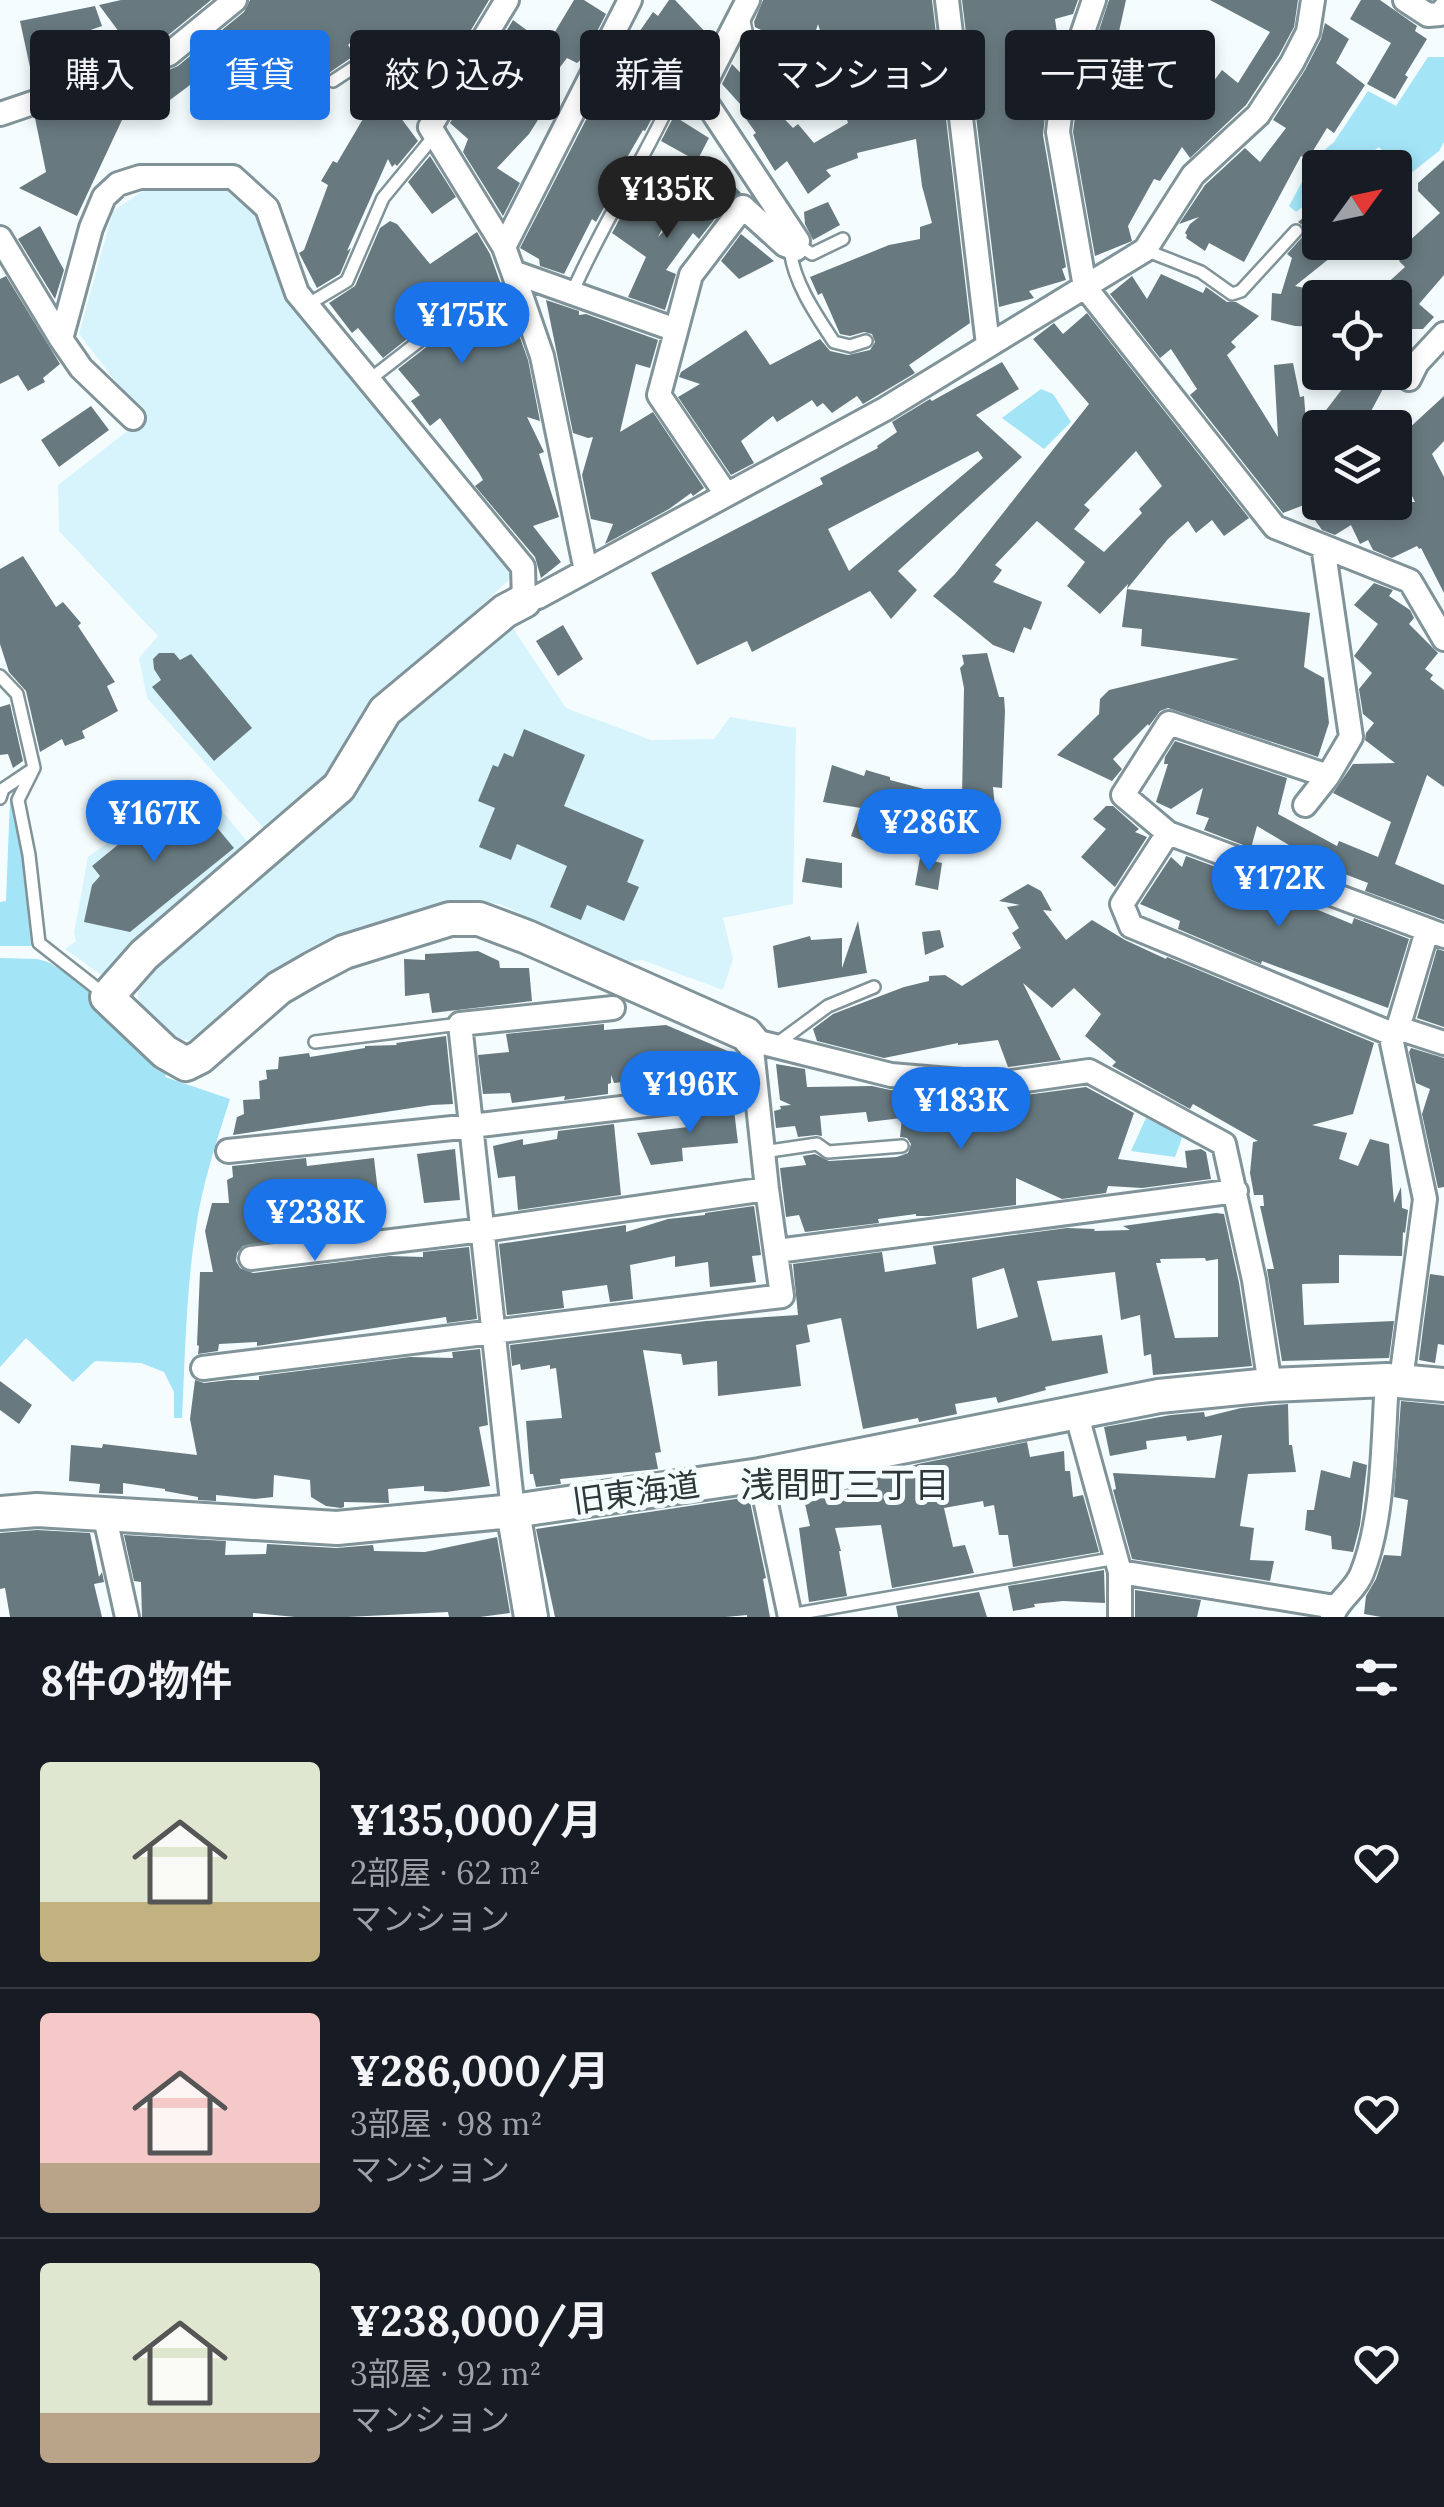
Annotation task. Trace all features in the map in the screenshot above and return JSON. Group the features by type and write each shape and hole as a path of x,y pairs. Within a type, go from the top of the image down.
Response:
{"street":[{"path":"489,30 508,0"},
{"path":"504,247 630,0"},
{"path":"946,0 988,345"},
{"path":"1094,0 1064,90 1058,132 1085,287 1272,516 1276,527 1410,582 1444,639"},
{"path":"1270,1386 1254,1280 1224,1144 1089,1072 997,1084 891,1075 762,1043 528,937 479,919 450,920 344,952 279,988 186,1064 165,1052 107,997 144,955 339,788 386,711 505,611 538,597 884,408 1144,250 1194,175 1258,115 1308,32 1313,0"},
{"path":"1405,0 1428,15 1440,14 1444,9"},
{"path":"0,114 169,54 229,2"},
{"path":"726,494 659,395 691,275 743,206 794,246 798,241 693,95 745,6"},
{"path":"434,120 430,127 434,135 504,247 542,356 586,571"},
{"path":"62,339 90,228 104,197 118,184 140,177 233,177 267,208 297,293 523,567 524,602"},
{"path":"0,238 81,368 133,418"},
{"path":"513,272 676,330"},
{"path":"1414,363 1444,334"},
{"path":"1305,805 1328,776 1350,737 1323,546"},
{"path":"1118,1565 1333,1612 1362,1576 1378,1514 1394,1380 1431,1200 1394,1030 1436,933 1168,833 1123,795 1169,723 1328,776"},
{"path":"1168,833 1122,904 1130,926 1394,1030 1444,1043"},
{"path":"531,1617 513,1510 460,1024 614,1008"},
{"path":"203,1368 782,1296 755,1092 762,1043"},
{"path":"228,1150 755,1092"},
{"path":"250,1258 483,1230 767,1189"},
{"path":"777,1251 1236,1191"},
{"name":"旧東海道","path":"0,1513 37,1510 337,1528 513,1510 760,1475 1159,1396 1394,1380 1444,1385"},
{"path":"1076,1412 1118,1565 1120,1617"},
{"path":"760,1475 790,1616"},
{"path":"104,1513 127,1617"}],"lane":[{"path":"333,81 350,70"},
{"path":"572,294 662,120"},
{"path":"307,306 347,281 383,198 434,135"},
{"path":"1144,250 1201,272 1232,294 1241,291 1296,231"},
{"path":"843,239 812,254 794,246 791,261 815,313 834,342 850,346 866,341"},
{"path":"369,380 436,328"},
{"path":"0,676 17,694 34,768 18,800 39,942 107,997"},
{"path":"0,700 17,694"},
{"path":"0,798 3,790 34,768"},
{"path":"762,1043 828,1006 874,987"},
{"path":"314,1042 460,1024"},
{"path":"763,1152 818,1144 828,1152 902,1146"},
{"path":"790,1616 1118,1565"}],"shaded area":[{"path":"1428,57 1444,57 1444,142 1439,151 1412,172 1412,150 1324,150 1368,91 1396,106"},
{"path":"1302,182 1302,207 1296,212 1289,206"},
{"path":"226,184 253,210 284,292 513,576 376,705 327,788 268,833 147,698 139,658 158,636 59,531 58,485 144,418 79,334 113,211 146,189"},
{"path":"1041,389 1053,394 1071,422 1044,449 1002,418"},
{"path":"510,624 566,708 651,740 714,739 730,717 796,728 793,904 723,918 733,959 723,990 642,960 621,962 500,904 468,902 392,920 308,951 272,972 252,990 215,1035 193,1041 180,1039 146,1011 138,999 138,975 401,715"},
{"path":"156,786 202,787 252,847 104,977 65,949 76,941 74,933 88,857 139,820 145,795"},
{"path":"10,799 22,844 31,946 0,946"},
{"path":"0,958 48,962 83,983 137,1031 167,1071 165,1077 230,1099 205,1183 195,1234 182,1418 174,1418 174,1392 164,1372 141,1363 95,1361 73,1382 26,1338 0,1367"},
{"path":"1146,1118 1183,1135 1175,1157 1131,1151"}],"building":[{"path":"121,0 211,0 170,34 170,30 118,30 99,5"},
{"path":"250,0 489,0 471,30 350,30 350,58 330,72 330,30 222,30 244,12"},
{"path":"574,0 584,0 606,14 598,30 580,30 577,63 567,58 560,67 560,30 556,30"},
{"path":"669,0 675,0 703,30 641,30 653,12 658,16"},
{"path":"763,0 932,0 936,30 820,30 818,24 816,30 761,30 754,22"},
{"path":"962,0 1078,0 1073,14 1055,19 1057,30 1005,30 1005,120 1045,120 1043,135 1066,280 1029,291 1034,298 999,307 976,120 985,120 985,30 966,30"},
{"path":"1109,0 1126,0 1119,30 1099,30"},
{"path":"1210,0 1298,0 1294,27 1246,105 1190,158 1182,147 1160,181 1154,179 1128,226 1132,241 1095,256 1073,132 1075,120 1215,120 1215,79 1222,70 1238,83 1270,32"},
{"path":"1361,0 1380,0 1417,26 1415,31 1427,39 1395,99 1367,84 1391,43 1350,19"},
{"path":"95,6 102,26 90,30 30,30 30,67 20,21"},
{"path":"513,20 527,30 507,30"},
{"path":"1325,23 1349,39 1336,63 1365,85 1334,133 1327,128 1314,150 1302,150 1244,262 1209,243 1205,251 1186,238 1185,233 1199,217 1179,224 1205,185 1245,148 1260,162 1286,128 1273,120 1321,39"},
{"path":"190,56 190,85 170,100 170,70"},
{"path":"732,64 740,72 740,104 722,84"},
{"path":"35,120 122,120 77,216 19,188 46,172"},
{"path":"362,120 402,120 418,141 397,166 392,167 388,159 340,274 317,288 299,253 304,250 328,185 321,181 333,161 337,163"},
{"path":"538,120 497,168 520,183 503,216 463,152 468,139 450,123"},
{"path":"586,120 651,120 564,274 540,266 539,259 520,248"},
{"path":"672,120 680,120 709,138 697,161 661,141"},
{"path":"747,120 785,120 793,128 798,124 814,143 847,120 946,120 970,323 909,365 915,373 863,404 857,396 832,413 823,403 817,407 812,400 777,422 773,416 741,441 754,463 731,475 678,397 700,384 679,377 681,372 746,330 770,365 820,339 830,351 848,355 870,350 875,342 872,334 840,334 822,293 818,295 810,277 889,245 920,239 920,227 932,223 916,139 857,153 858,158 826,170 831,176 808,194 787,161 775,171"},
{"path":"430,156 456,197 432,214 408,182"},
{"path":"1444,160 1444,275 1419,304 1434,317 1423,329 1412,329 1412,280 1391,280 1405,267 1400,260 1412,260 1412,238 1440,213 1418,191 1418,183"},
{"path":"725,176 741,193 731,198 699,239 693,233 666,270 676,274 665,310 628,297 646,257 612,233 630,200 663,227 658,237"},
{"path":"828,202 840,225 813,240 804,212"},
{"path":"390,221 397,224 430,264 477,232 490,254 528,360 540,421 527,417 544,452 539,454 559,517 533,526 561,562 541,578 535,557 475,486 483,480 479,473 440,418 430,426 411,401 420,395 398,369 442,335 444,323 431,320 383,358 358,328 352,333 329,303 355,286 380,228"},
{"path":"40,226 64,270 55,299 18,239"},
{"path":"741,234 774,261 739,279 721,261"},
{"path":"1302,237 1302,260 1328,260 1295,286 1302,287 1302,326 1271,320 1272,293 1281,294 1292,258 1287,254"},
{"path":"1161,274 1203,293 1206,287 1227,302 1236,302 1259,316 1231,342 1236,347 1227,355 1278,437 1274,365 1293,363 1305,410 1302,410 1302,506 1283,513 1190,395 1197,389 1171,349 1160,358 1110,294 1132,276 1147,299"},
{"path":"6,276 60,364 43,378 45,382 28,391 18,375 0,384 0,279"},
{"path":"546,300 579,311 579,315 586,314 658,340 650,368 636,364 620,432 653,412 704,488 605,544 613,524 591,519 582,475 593,437 573,433"},
{"path":"1087,313 1249,518 1224,536 1212,520 1196,533 1188,521 1100,614 1067,586 1085,562 1037,521 995,565 1002,570 993,582 1042,602 1031,630 1024,627 1014,653 993,645 933,596 955,574 1089,404 1033,339 1054,323 1063,334","holes":["1136,451 1162,486 1104,552 1074,529 1090,510 1084,505"]},
{"path":"1002,362 1019,389 976,415 1022,457 898,571 917,590 891,619 870,591 752,652 747,641 697,665 651,573 823,484 820,478 878,448 897,432 892,422","holes":["978,451 983,458 849,571 828,529"]},
{"path":"1341,390 1382,390 1372,410 1326,410"},
{"path":"1444,396 1444,441 1432,454 1444,477 1444,593 1421,548 1417,546 1392,558 1373,550 1368,540 1360,544 1351,525 1335,535 1322,530 1315,520 1412,520 1412,425"},
{"path":"91,406 109,430 59,467 41,440"},
{"path":"23,556 56,607 63,602 81,623 78,626 115,682 107,686 118,711 82,731 85,738 65,746 62,739 40,752 26,691 9,672 0,644 0,569"},
{"path":"1374,583 1393,590 1389,596 1410,610 1414,618 1409,624 1438,653 1425,669 1433,675 1430,679 1444,690 1444,787 1427,775 1395,864 1444,885 1444,920 1365,891 1368,883 1324,866 1257,826 1251,848 1204,830 1209,818 1196,814 1203,788 1171,809 1156,802 1168,764 1164,764 1165,757 1175,741 1287,778 1278,814 1337,846 1339,841 1378,857 1391,822 1333,793 1353,764 1395,763 1365,740 1374,723 1363,714 1359,689 1372,673 1354,656 1378,624 1354,605"},
{"path":"1127,589 1310,613 1304,667 1324,678 1329,723 1318,757 1168,708 1160,711 1113,759 1122,769 1112,781 1057,755 1099,714 1100,699 1109,690 1239,659 1141,646 1142,629 1122,627"},
{"path":"563,625 583,659 558,676 536,641"},
{"path":"159,653 174,653 180,660 191,654 252,728 214,761 152,687 161,680 153,659"},
{"path":"987,653 999,697 1004,697 1005,711 1002,788 993,787 996,819 956,822 956,817 910,806 918,849 872,844 851,836 861,808 823,802 832,765 864,776 866,770 962,799 962,655"},
{"path":"10,704 23,761 13,768 8,754 0,755 0,707"},
{"path":"524,729 585,755 564,806 644,840 627,882 639,887 624,921 587,905 581,920 550,907 567,866 517,844 511,860 479,847 495,808 478,801 493,765 498,767 504,753 513,757"},
{"path":"180,794 189,794 234,848 130,932 84,922 92,885 100,876 92,866"},
{"path":"1106,806 1113,806 1139,829 1135,832 1147,837 1115,887 1081,857 1106,829 1093,819"},
{"path":"1186,856 1295,896 1294,900 1352,924 1354,918 1409,939 1388,1008 1262,961 1261,964 1178,929 1180,921 1140,904 1171,857 1182,867"},
{"path":"806,858 842,863 842,888 802,882"},
{"path":"920,858 942,863 938,890 915,885"},
{"path":"1028,884 1041,891 1052,911 1043,910 1066,940 1092,920 1166,959 1374,1043 1353,1114 1312,1125 1347,1133 1339,1159 1358,1166 1370,1139 1389,1144 1394,1203 1401,1187 1402,1208 1408,1210 1402,1256 1339,1255 1339,1283 1302,1284 1304,1325 1394,1321 1389,1358 1282,1361 1267,1269 1274,1269 1260,1206 1264,1206 1263,1195 1254,1195 1250,1173 1253,1142 1258,1141 1193,1104 1190,1109 1112,1066 1116,1062 1085,1036 1101,1014 1074,988 1052,1008 1023,983 1061,1060 1008,1067 998,1040 958,1043 884,1058 817,1041 813,1029 833,1014 929,981 929,976 945,975 962,986 1021,948 1012,933 1019,928 1007,907 1020,905 999,901"},
{"path":"858,921 867,973 778,988 773,946 810,936 811,940 842,938 842,968"},
{"path":"940,930 944,947 925,955 922,932"},
{"path":"1437,949 1444,951 1444,1027 1417,1018"},
{"path":"478,951 499,961 500,968 529,968 532,1001 432,1013 429,993 405,996 404,959 425,960 425,954"},
{"path":"604,1024 604,1030 666,1025 730,1052 720,1077 656,1052 659,1078 614,1083 611,1075 608,1094 512,1103 510,1093 483,1094 478,1055 509,1052 506,1034"},
{"path":"446,1036 453,1104 233,1135 237,1117 244,1114 243,1100 260,1099 259,1081 267,1079 266,1070 278,1069 279,1057 309,1053 310,1057"},
{"path":"1411,1048 1444,1058 1444,1187 1438,1188 1422,1114 1430,1089 1416,1083"},
{"path":"776,1064 805,1069 807,1087 872,1086 996,1099 1086,1087 1134,1113 1118,1159 1187,1168 1185,1151 1201,1149 1206,1152 1211,1179 1142,1188 1108,1186 1106,1193 1062,1199 1016,1178 1016,1205 929,1216 916,1214 805,1232 799,1215 786,1217 780,1168 806,1165 803,1156 815,1154 829,1161 897,1157 908,1153 911,1144 900,1137 902,1118 868,1122 866,1112 820,1116 822,1136 798,1137 795,1126 776,1128 774,1111 791,1105 780,1100"},
{"path":"734,1110 738,1143 682,1148 683,1161 651,1165 637,1133 688,1127 686,1115"},
{"path":"614,1124 621,1195 518,1210 515,1176 498,1178 493,1146 523,1139 523,1145 557,1139 558,1131"},
{"path":"455,1149 460,1200 424,1203 417,1154"},
{"path":"306,1158 307,1166 374,1158 379,1201 310,1208 313,1235 243,1246 237,1253 240,1268 253,1273 389,1256 423,1257 423,1252 469,1247 477,1319 447,1323 446,1317 257,1346 257,1342 219,1344 218,1351 198,1354 200,1272 213,1272 205,1231 212,1203 229,1203 227,1180 233,1177 232,1166"},
{"path":"754,1206 761,1255 752,1256 756,1282 710,1287 708,1262 675,1267 675,1256 630,1265 633,1299 610,1302 607,1285 562,1291 564,1308 507,1315 499,1244 626,1225 626,1232 668,1219"},
{"path":"1224,1214 1252,1366 1153,1375 1151,1354 1144,1356 1140,1315 1121,1320 1115,1272 1037,1281 1052,1341 1102,1335 1108,1373 1045,1387 1046,1390 998,1403 996,1397 955,1404 957,1414 863,1429 841,1318 807,1325 810,1342 796,1345 801,1386 718,1396 717,1361 683,1365 681,1354 643,1350 661,1452 655,1453 658,1469 560,1479 561,1484 536,1487 530,1474 526,1421 562,1418 556,1368 550,1369 550,1365 521,1370 520,1364 512,1366 510,1345 706,1321 798,1315 793,1264 882,1252 885,1272 936,1264 933,1246 1067,1228 1130,1230 1123,1226","holes":["1160,1259 1218,1259 1218,1337 1175,1338 1156,1263 1161,1263","1004,1268 1018,1317 977,1329 972,1278"]},
{"path":"1430,1274 1444,1276 1444,1345 1438,1344 1435,1363 1419,1360"},
{"path":"480,1349 488,1425 479,1427 490,1486 446,1492 424,1491 424,1486 388,1489 389,1503 344,1502 341,1508 326,1506 311,1497 310,1480 274,1475 273,1497 216,1495 216,1501 123,1483 123,1494 99,1493 100,1484 69,1481 71,1445 102,1448 103,1444 197,1455 190,1419 195,1380 259,1380 259,1376 410,1357 453,1358 452,1352"},
{"path":"0,1381 32,1405 19,1424 0,1410"},
{"path":"1401,1401 1444,1405 1444,1617 1364,1614 1366,1596 1384,1555 1401,1556 1408,1500 1394,1497"},
{"path":"1288,1404 1289,1445 1296,1472 1248,1474 1240,1526 1254,1528 1250,1560 1274,1561 1270,1581 1132,1559 1113,1490 1113,1473 1215,1478 1222,1435 1187,1441 1186,1436 1146,1441 1147,1449 1110,1456 1104,1427 1171,1415 1204,1412 1205,1417 1241,1408"},
{"path":"1027,1442 1030,1457 1064,1451 1073,1497 1083,1495 1099,1552 1013,1567 1008,1535 999,1535 994,1505 984,1507 983,1501 944,1508 953,1547 965,1545 974,1573 892,1588 881,1525 835,1528 847,1596 809,1602 799,1528 810,1526 805,1504 854,1486 852,1477"},
{"path":"1353,1461 1367,1465 1353,1552 1332,1549 1331,1536 1305,1530 1307,1510 1314,1510 1321,1470 1350,1478"},
{"path":"749,1497 770,1617 555,1617 536,1529"},
{"path":"0,1533 90,1533 99,1577 102,1572 104,1582 94,1584 102,1617 10,1617 5,1588 0,1589"},
{"path":"124,1535 226,1541 225,1555 266,1554 267,1544 336,1548 373,1545 374,1551 425,1552 497,1537 510,1613 480,1617 449,1617 448,1612 347,1617 253,1613 253,1617 142,1617 141,1582 134,1581"},
{"path":"1104,1570 1105,1603 1063,1601 1013,1611 1008,1586"},
{"path":"1135,1590 1201,1600 1197,1617 1135,1617"},
{"path":"979,1592 987,1617 898,1617 896,1606"}],"district":[{"name":"浅間町三丁目","path":"845,1485"}]}
